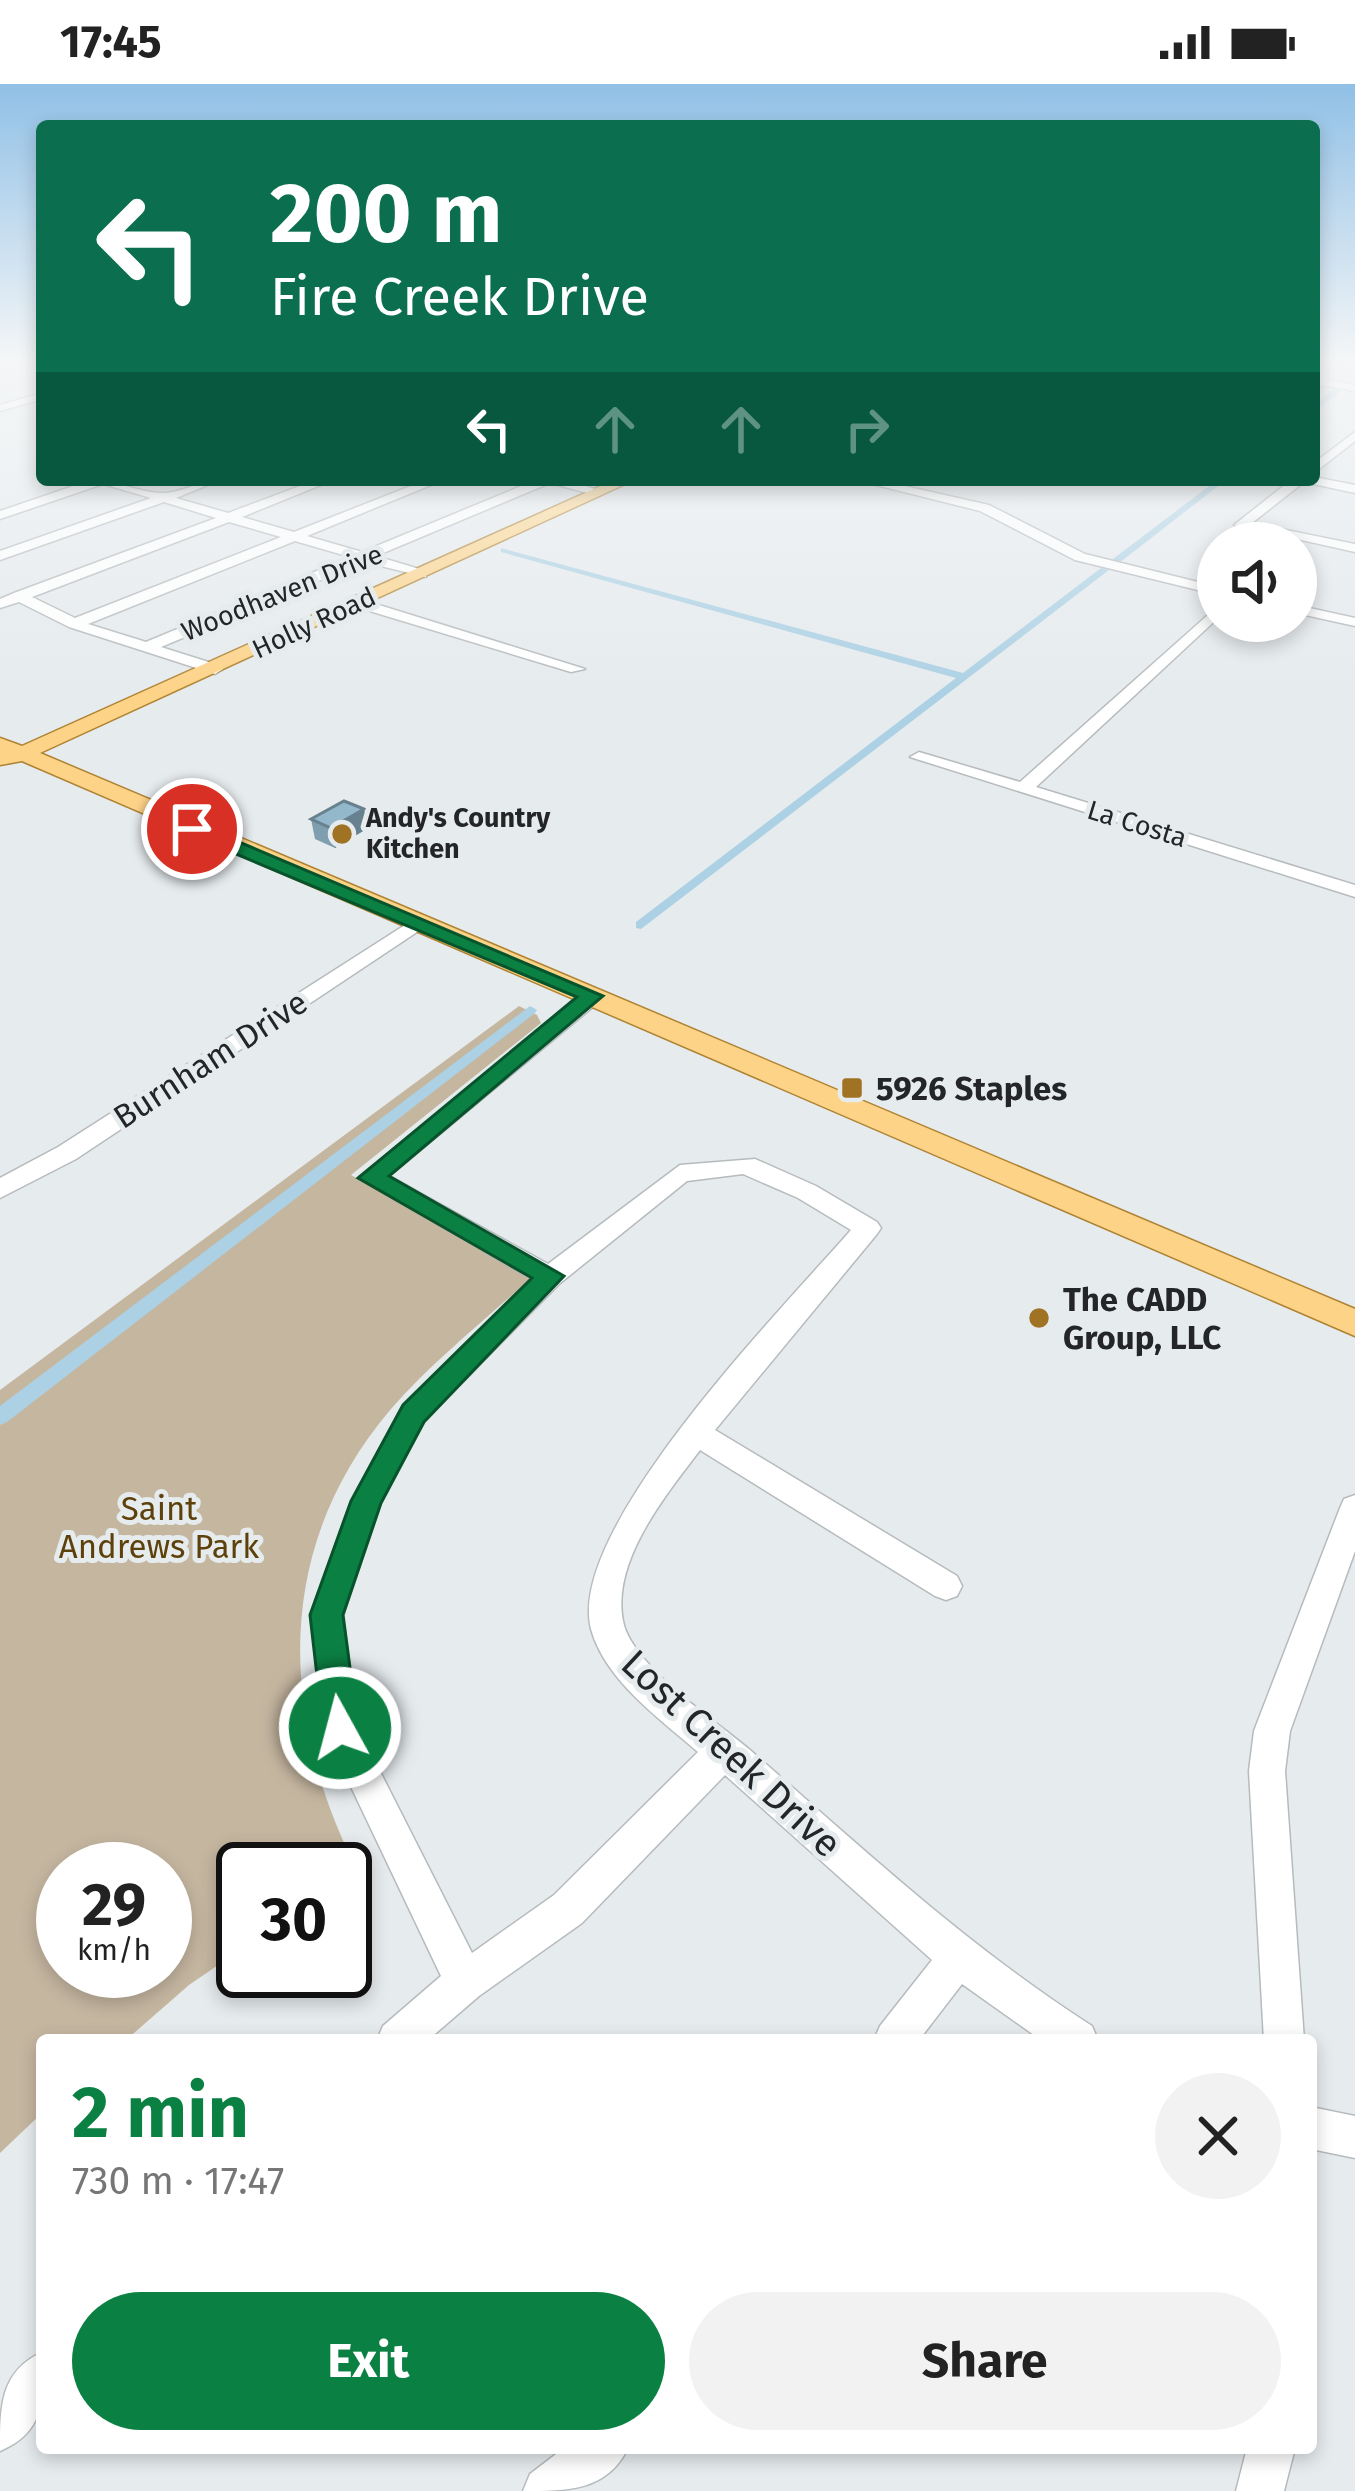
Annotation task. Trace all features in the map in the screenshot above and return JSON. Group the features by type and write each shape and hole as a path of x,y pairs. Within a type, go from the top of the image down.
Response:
{"main road":[{"name":"Holly Road","path":"7,754 215,669 612,486"},
{"path":"7,754 592,996 1355,1323"}],"street":[{"path":"1320,482 1355,489"},
{"path":"0,515 85,486"},
{"path":"124,486 421,574"},
{"path":"0,556 198,486"},
{"path":"0,604 312,486"},
{"path":"74,624 421,486"},
{"name":"Woodhaven Drive","path":"148,647 535,486"},
{"path":"574,486 599,492"},
{"path":"888,486 1000,512 1080,557 1197,585"},
{"path":"1291,486 1241,525 1354,546"},
{"path":"19,596 74,624 215,669"},
{"path":"358,603 577,669"},
{"path":"1317,613 1355,622"},
{"path":"1023,789 1197,629"},
{"name":"La Costa","path":"919,757 1355,891"},
{"name":"Burnham Drive","path":"0,1189 67,1153 416,924"},
{"path":"465,1982 340,1728 327,1615 366,1501 413,1414 550,1276 371,1178 592,996"},
{"name":"Lost Creek Drive","path":"550,1276 680,1173 715,1167 746,1166 781,1179 868,1228 665,1469 604,1593 608,1635 637,1670 724,1751 958,1958 1069,2034"},
{"path":"698,1434 946,1586"},
{"path":"1284,2034 1267,1771 1272,1730 1355,1508"},
{"path":"405,2034 465,1982 568,1909 724,1751"},
{"path":"899,2034 958,1958"},
{"path":"1317,2129 1355,2137"},
{"path":"0,2427 36,2382"},
{"path":"547,2491 596,2454"},
{"path":"1260,2491 1269,2454"}],"green space":[{"name":"Saint Andrews Park","path":"519,1006 537,1015 541,1023 351,1175 531,1278 391,1409 352,1462 325,1518 308,1575 300,1634 302,1693 313,1752 344,1842 216,1842 216,1966 192,1983 192,1842 36,1842 36,1998 174,1998 133,2034 36,2034 36,2119 0,2153 0,1390"}],"building":[{"path":"344,801 364,809 331,828 311,819"}],"waterway":[{"path":"1116,561 1214,486"},
{"path":"504,550 964,677"},
{"path":"641,925 1104,570"},
{"path":"0,1417 530,1010"}],"place":[{"name":"Andy's Country Kitchen","path":"342,834"},
{"name":"5926 Staples","path":"852,1088"},
{"name":"The CADD Group, LLC","path":"1039,1318"}],"route":[{"path":"192,829 592,996 371,1178 550,1276 413,1414 366,1501 327,1615 340,1728"}]}
